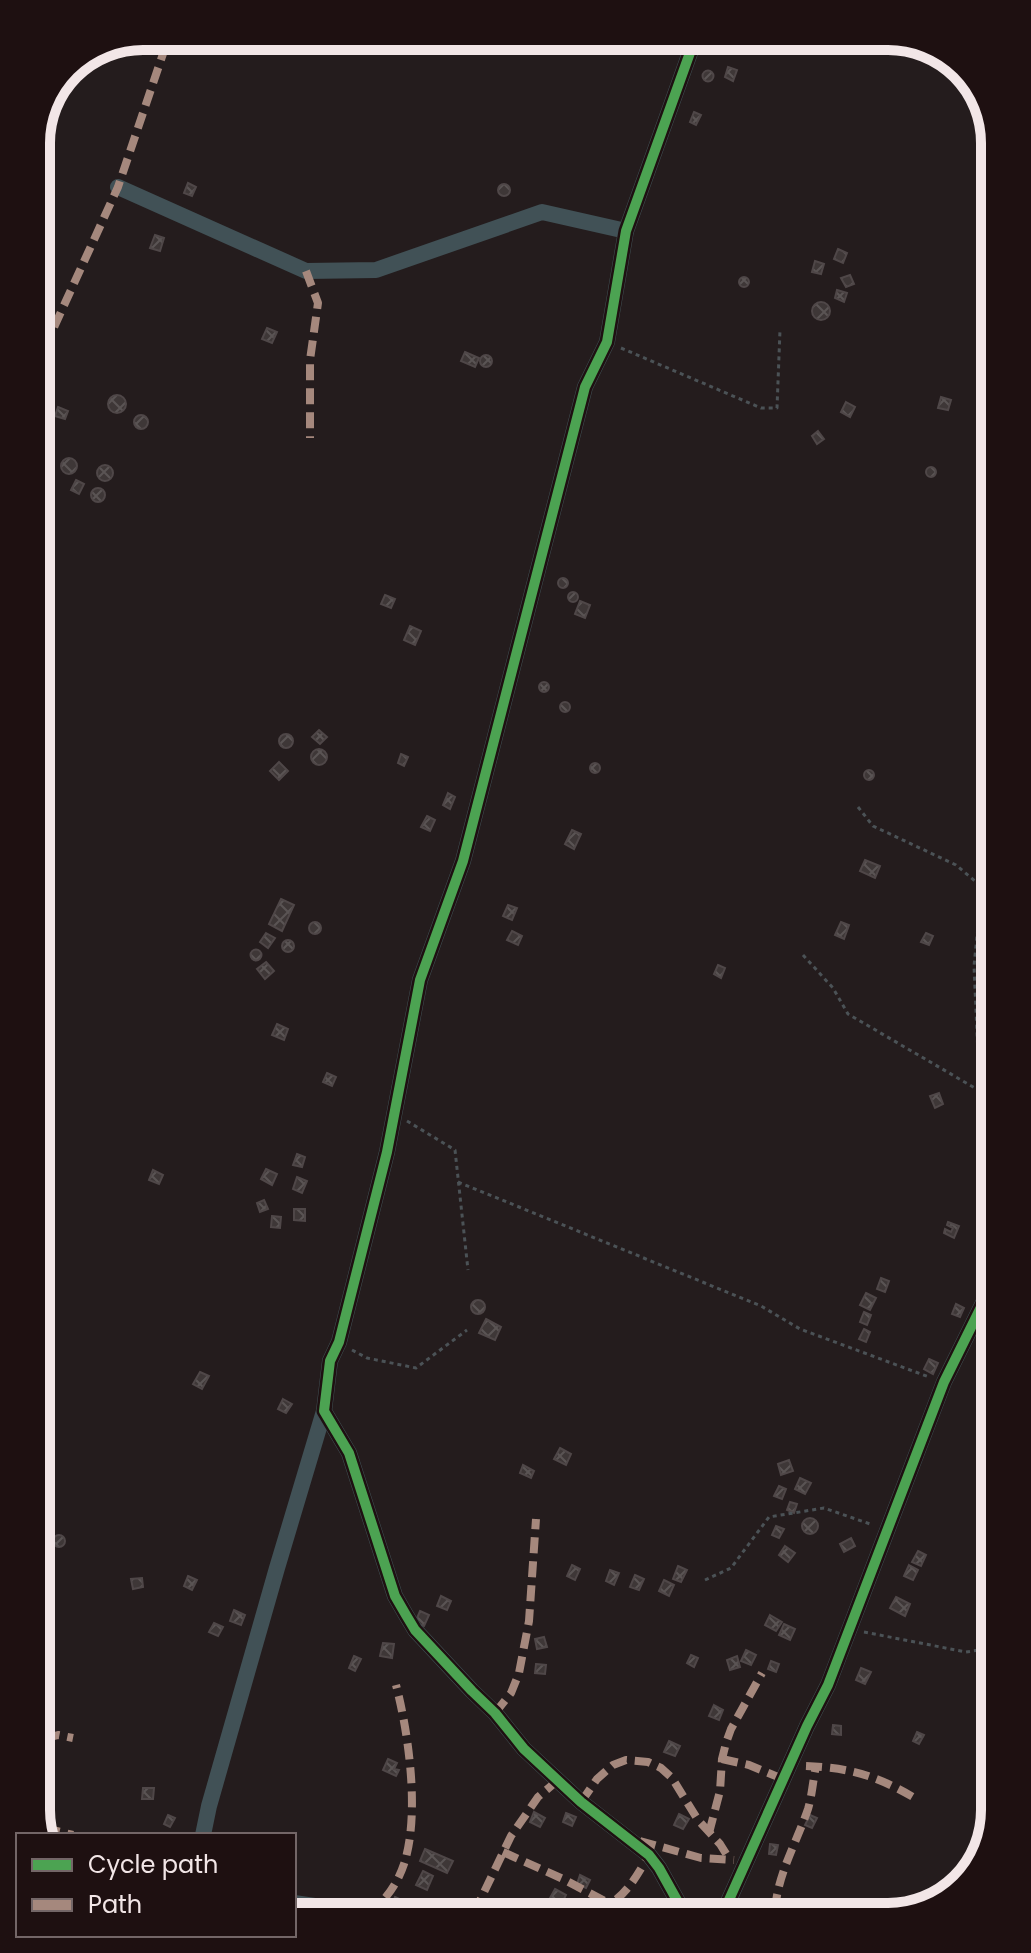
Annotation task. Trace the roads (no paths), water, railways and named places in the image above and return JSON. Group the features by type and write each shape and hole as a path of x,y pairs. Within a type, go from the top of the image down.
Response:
{"street":[{"path":"203,1833 324,1411 330,1361 339,1342 387,1152 420,980 463,861 585,387 607,342 626,231 691,50"},
{"path":"118,187 306,271 376,270 542,212 626,231"},
{"path":"728,1903 828,1685 944,1382 981,1307"},
{"path":"324,1411 349,1453 395,1596 415,1630 557,1781 649,1855 679,1903"}]}
